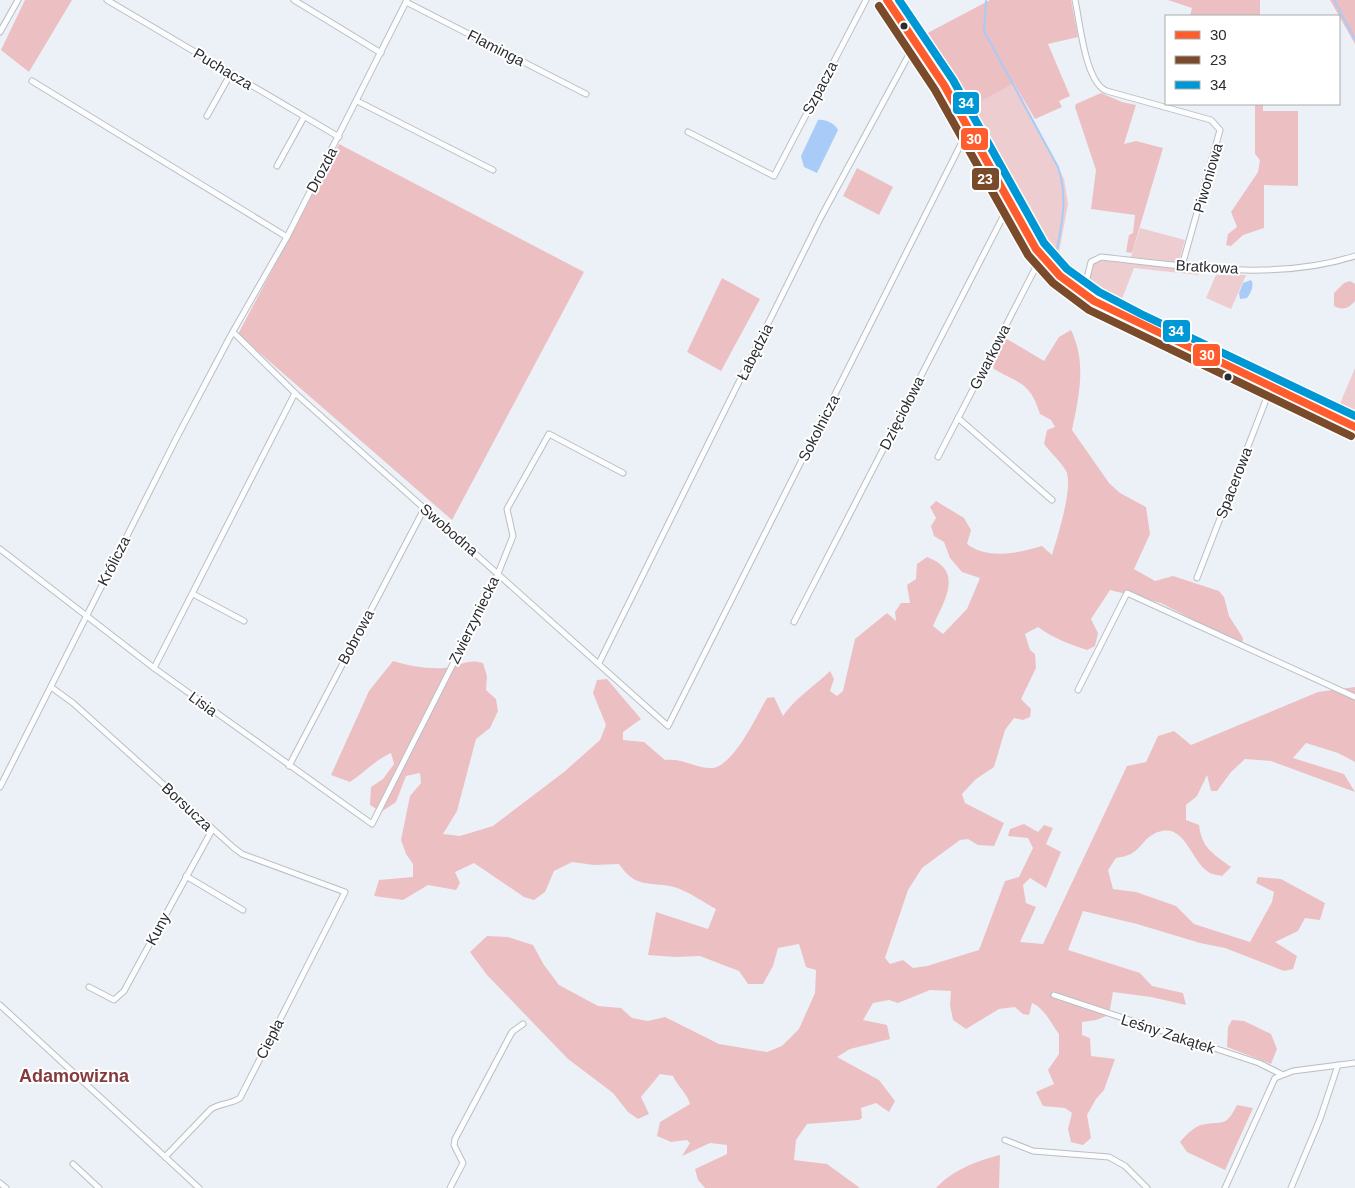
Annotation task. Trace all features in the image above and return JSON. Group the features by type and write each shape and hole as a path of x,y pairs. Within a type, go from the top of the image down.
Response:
{"street":[{"path":"0,32 18,0"},
{"name":"Puchacza","path":"108,0 339,137"},
{"path":"294,0 381,53"},
{"name":"Szpacza","path":"688,132 774,176 866,0"},
{"path":"887,0 944,85 1043,258 1080,292 1137,323 1355,427"},
{"name":"Piwoniowa","path":"1075,0 1091,74 1096,85 1107,92 1210,120 1220,130 1182,266"},
{"name":"Drozda","path":"232,334 287,237 406,1"},
{"name":"Flaminga","path":"406,1 586,94"},
{"name":"Łabędzia","path":"599,663 821,217 912,49 917,44"},
{"path":"207,116 231,74"},
{"path":"32,81 287,237"},
{"path":"357,101 493,170"},
{"path":"277,166 304,117"},
{"name":"Sokolnicza","path":"668,726 965,136 971,132"},
{"name":"Dzięciołowa","path":"794,622 1006,211 1012,206"},
{"name":"Bratkowa","path":"1080,292 1085,286 1088,268 1095,258 1101,257 1222,269 1302,268 1355,256"},
{"name":"Gwarkowa","path":"938,456 1037,265 1043,258"},
{"name":"Swobodna","path":"232,334 424,509 668,726"},
{"name":"Królicza","path":"0,788 232,334"},
{"name":"Spacerowa","path":"1197,578 1271,387"},
{"path":"154,668 295,393"},
{"path":"958,418 1052,500"},
{"name":"Zwierzyniecka","path":"321,790 372,824 495,581 513,536 507,509 548,434 623,473"},
{"name":"Bobrowa","path":"289,766 424,509"},
{"name":"Lisia","path":"0,548 154,668 321,790"},
{"path":"1078,690 1127,593 1355,697"},
{"path":"193,594 244,621"},
{"name":"Borsucza","path":"51,687 86,715 212,830 242,854 345,892"},
{"name":"Kuny","path":"88,987 111,999 118,999 212,830"},
{"path":"186,876 243,910"},
{"name":"Ciepła","path":"165,1157 211,1109 240,1098 345,892"},
{"name":"Leśny Zakątek","path":"1054,996 1259,1063 1281,1074"},
{"path":"0,1005 198,1188"},
{"path":"450,1188 463,1163 454,1145 455,1139 512,1032 523,1024"},
{"path":"1225,1188 1275,1078 1281,1074 1355,1064"},
{"path":"1291,1188 1320,1120 1338,1065"},
{"path":"1005,1140 1033,1151 1109,1157 1126,1166 1147,1188"},
{"path":"73,1164 99,1188"},
{"path":"0,1183 6,1188"}],"shaded area":[{"path":"25,0 72,0 29,72 1,50"},
{"path":"990,0 1071,0 1078,37 1048,44 1070,96 1059,101 1062,107 1035,119 1014,83 965,110 950,81 920,37"},
{"path":"1168,0 1260,0 1260,15 1190,15 1192,8"},
{"path":"1330,0 1355,0 1355,44 1340,15"},
{"path":"1014,82 1064,179 1068,204 1057,263 1077,279 1083,278 1082,286 1069,279 1039,244 965,110"},
{"path":"1101,93 1122,102 1136,105 1124,144 1136,141 1163,148 1132,253 1126,252 1129,235 1133,233 1135,215 1091,209 1096,170 1075,107 1076,104"},
{"path":"1255,105 1263,105 1263,111 1298,111 1298,186 1264,185 1264,228 1243,235 1231,246 1226,245 1228,234 1237,227 1231,212 1258,172 1260,160 1255,154"},
{"path":"339,144 584,272 452,520 238,334"},
{"path":"857,168 893,187 879,215 843,196"},
{"path":"1140,228 1185,240 1180,258 1173,262 1131,257"},
{"path":"1098,260 1199,270 1199,275 1134,268 1118,309 1086,290 1091,266"},
{"path":"1216,275 1246,275 1231,309 1206,298"},
{"path":"722,278 760,299 721,371 687,352"},
{"path":"1350,281 1355,284 1355,301 1346,308 1334,306 1334,293 1344,283"},
{"path":"1071,330 1076,342 1080,367 1079,392 1072,430 1109,483 1120,493 1146,507 1150,534 1134,569 1155,581 1173,576 1219,591 1224,597 1229,616 1243,638 1242,645 1161,603 1110,590 1091,619 1098,633 1095,646 1087,650 1061,640 1038,627 1025,634 1030,650 1035,654 1036,668 1021,699 1031,709 1030,717 1023,720 1014,718 1005,730 994,767 976,779 962,794 965,803 1004,823 994,846 978,845 968,839 960,840 922,868 908,890 885,958 890,964 903,960 913,968 927,966 979,950 1005,881 1019,877 1033,848 1028,838 1008,836 1010,829 1024,824 1038,832 1044,825 1053,828 1046,844 1061,852 1046,888 1030,878 1023,885 1026,903 1036,907 1020,942 1043,944 1127,766 1146,762 1158,736 1174,731 1191,745 1318,692 1355,687 1355,762 1338,753 1306,743 1293,758 1344,774 1355,792 1271,761 1245,759 1231,772 1217,791 1211,791 1207,775 1197,796 1186,805 1186,820 1199,825 1205,845 1213,854 1231,867 1222,876 1207,871 1197,860 1188,845 1177,834 1170,831 1162,831 1152,835 1131,854 1116,858 1108,870 1113,889 1136,892 1176,906 1194,924 1250,942 1272,902 1274,892 1256,883 1258,877 1281,879 1325,903 1320,920 1305,918 1298,931 1275,942 1297,956 1293,969 1284,971 1225,948 1083,911 1068,950 1140,973 1152,986 1183,993 1186,1005 1151,997 1113,992 1109,1015 1096,1020 1082,1022 1082,1035 1090,1038 1091,1056 1115,1059 1104,1090 1096,1099 1087,1115 1091,1138 1083,1145 1071,1142 1068,1129 1072,1113 1065,1108 1043,1106 1036,1092 1054,1084 1048,1070 1059,1054 1059,1034 1047,1016 1032,1003 1029,1015 1023,1014 1015,1007 999,1009 966,1029 953,1020 950,1005 951,991 930,990 898,1003 889,1000 873,1003 863,1020 887,1025 890,1039 850,1049 837,1057 879,1080 895,1101 889,1112 876,1103 861,1108 862,1118 859,1120 807,1124 796,1140 794,1160 827,1164 860,1188 705,1188 698,1180 695,1169 727,1154 727,1145 710,1143 682,1156 690,1143 687,1140 671,1142 657,1136 660,1122 690,1104 673,1076 660,1074 641,1097 649,1114 638,1119 628,1112 613,1093 568,1059 487,975 470,952 487,936 508,937 533,945 544,965 559,985 598,1006 621,1008 632,1018 648,1021 665,1017 719,1044 767,1052 782,1046 799,1029 815,993 816,970 806,967 799,944 778,948 773,966 763,984 748,984 739,971 700,956 648,955 656,912 708,929 716,909 674,887 637,881 625,872 619,864 594,865 572,862 554,871 545,892 534,900 524,897 474,863 455,872 460,883 456,890 428,885 403,900 374,896 379,880 413,877 413,864 406,854 401,840 410,796 421,783 420,773 406,776 396,802 381,812 370,805 371,787 383,779 394,764 391,753 350,782 331,775 369,691 393,661 418,667 437,668 473,661 483,663 487,676 486,690 496,699 498,711 490,728 476,739 457,811 443,834 460,836 493,826 564,772 600,740 606,725 593,693 597,680 607,679 641,719 623,732 623,740 644,742 665,760 677,760 710,768 718,766 727,760 735,751 767,698 774,697 783,716 799,698 830,671 834,679 830,691 837,696 843,691 855,639 887,613 896,621 895,612 901,603 910,603 907,585 916,579 917,564 927,557 939,563 946,570 948,578 946,597 933,626 943,634 967,609 980,578 962,572 950,558 944,542 934,536 931,526 936,518 930,507 936,501 964,518 971,530 967,544 975,549 994,554 1003,554 1042,546 1052,555 1064,512 1068,488 1066,471 1044,444 1047,430 1055,427 1051,420 1040,414 1032,396 1023,385 994,369 991,357 1002,336 1044,361 1059,337"},
{"path":"1355,368 1355,421 1336,413"},
{"path":"1232,1020 1244,1021 1271,1034 1277,1049 1271,1064 1227,1047 1228,1027"},
{"path":"1237,1105 1253,1108 1225,1170 1187,1152 1180,1142 1188,1133 1202,1125 1225,1121"},
{"path":"1000,1155 999,1188 936,1188 957,1171"}],"water":[{"path":"818,120 829,122 838,130 817,173 804,167 801,156"},
{"path":"1251,280 1252,287 1247,298 1240,299 1239,293 1243,283"}],"waterway":[{"path":"1334,0 1355,39"},
{"path":"986,1 984,31 1058,167 1063,191 1063,213 1055,260"}],"transit line":[{"name":"30","path":"887,0 944,85 1036,249 1060,276 1094,301 1355,427"},
{"name":"34","path":"899,0 953,80 1044,243 1067,269 1099,292 1141,314 1355,416"},
{"name":"23","path":"879,6 935,90 1028,255 1053,283 1089,310 1351,436"}],"district":[{"name":"Adamowizna","path":"74,1076"}]}
